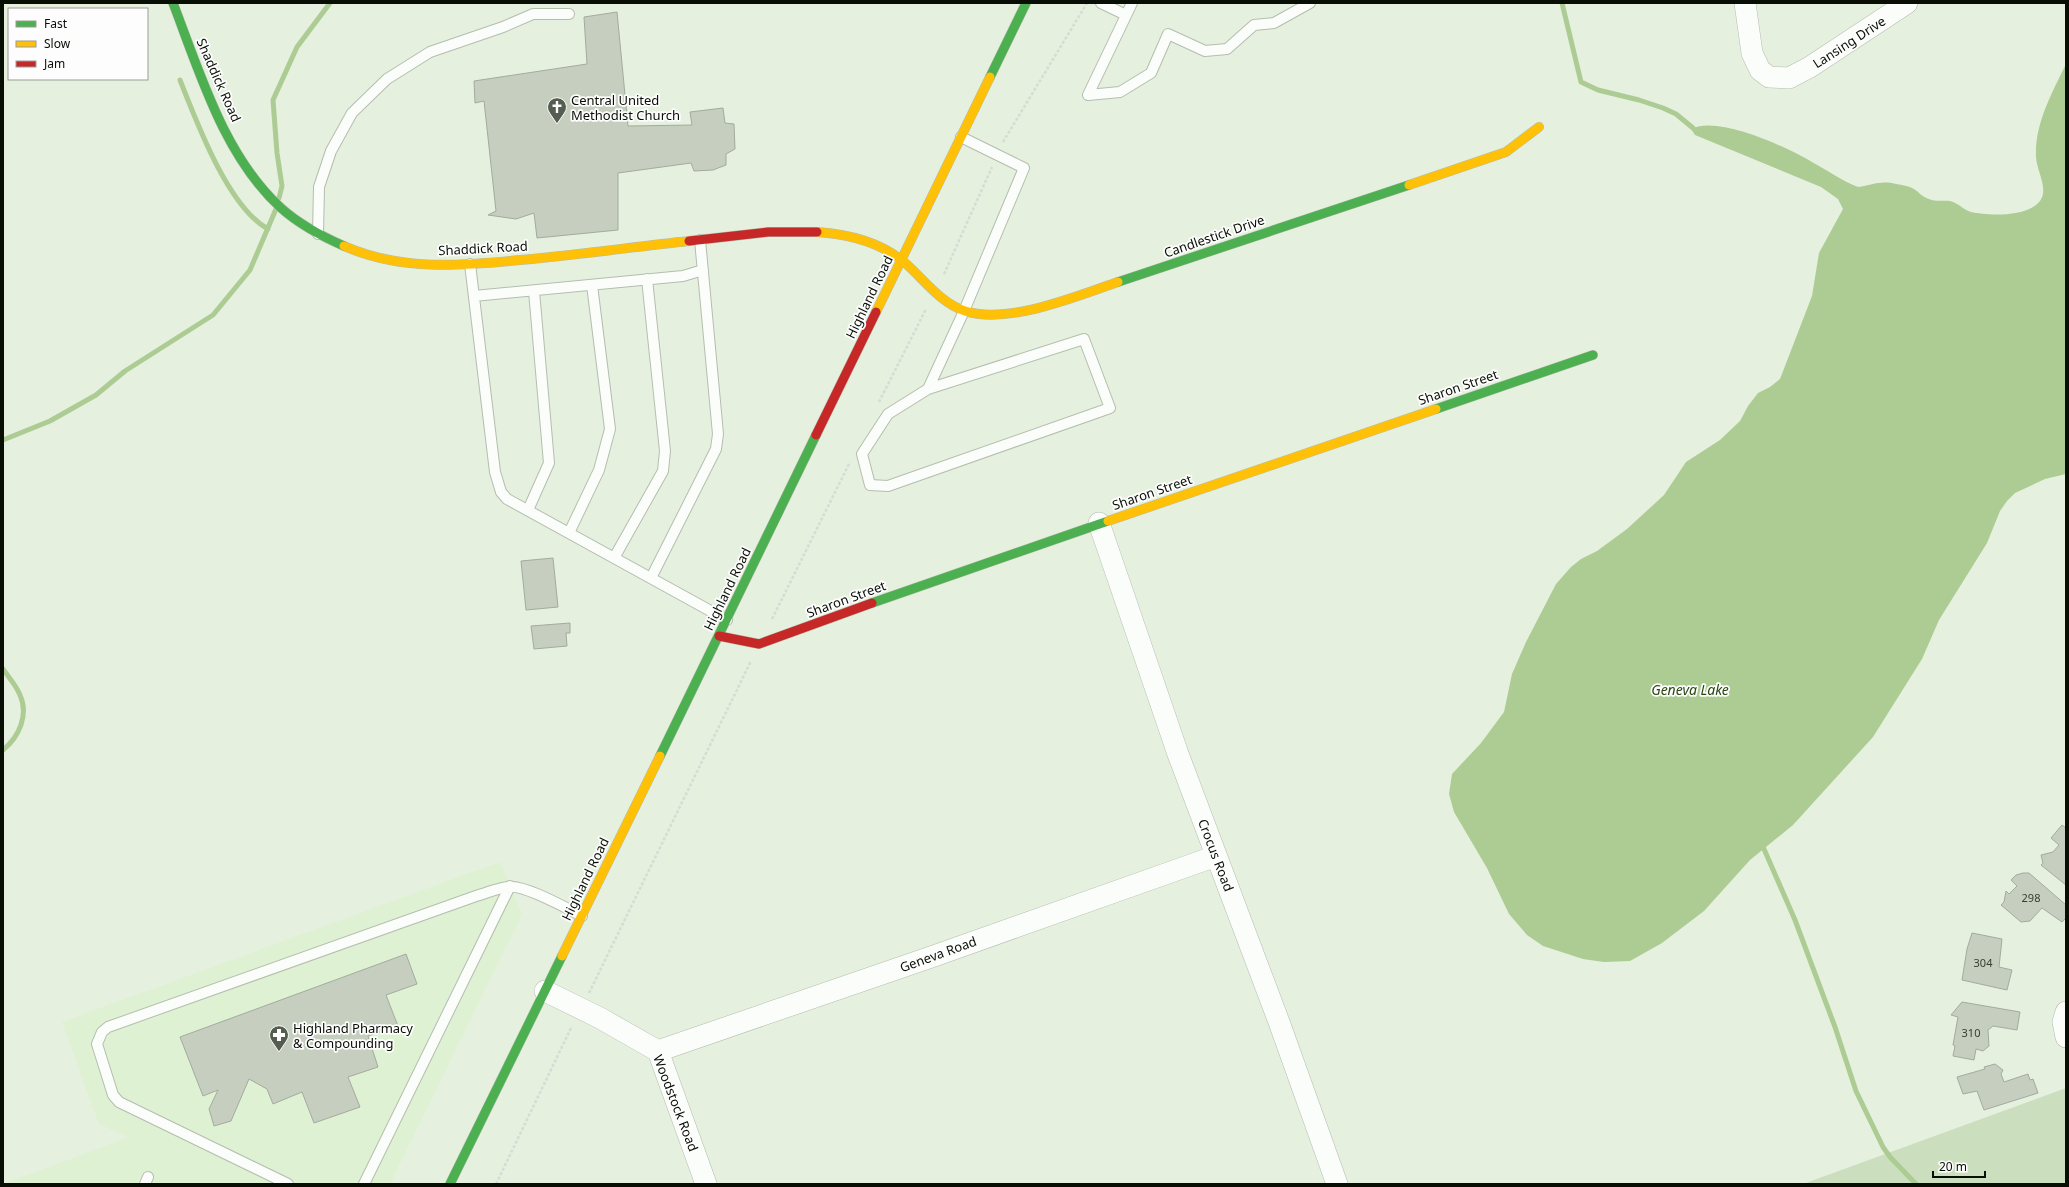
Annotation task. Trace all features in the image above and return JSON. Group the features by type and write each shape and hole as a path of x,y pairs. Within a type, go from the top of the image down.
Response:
{"main road":[{"name":"Shaddick Road","path":"173,3 209,95 238,153 265,190 287,214 318,234 355,250 394,261 449,266 581,254 764,232 818,232 855,237 901,259"},
{"name":"Highland Road","path":"450,1184 727,620 1026,3"},
{"name":"Candlestick Drive","path":"901,259 935,291 964,311 980,313 1012,312 1048,306 1506,152 1539,127"},
{"name":"Sharon Street","path":"759,644 1099,523 1592,354"},
{"path":"719,636 759,644"}],"street":[{"name":"Lansing Drive","path":"1745,3 1752,53 1760,70 1769,77 1789,78 1822,59 1908,3"},
{"name":"Crocus Road","path":"1099,523 1178,754 1337,1184"},
{"name":"Geneva Road","path":"658,1051 927,959 1216,856"},
{"name":"Woodstock Road","path":"544,991 581,1009 658,1051 706,1184"},
{"path":"2066,1012 2063,1022 2066,1037"}],"lane":[{"path":"1101,3 1126,15"},
{"path":"1132,3 1088,95 1120,92 1151,73 1168,34 1205,52 1227,49 1254,25 1274,23 1310,3"},
{"path":"318,234 319,187 331,151 352,113 387,79 430,52 503,27 533,14 569,14"},
{"path":"928,389 1084,340 1110,408 888,486 870,485 862,454 888,414 928,389 964,311 1024,168 961,137"},
{"path":"651,578 716,449 718,434 700,240"},
{"path":"470,264 495,472 501,492 508,499 727,620"},
{"path":"474,296 683,276 703,270"},
{"path":"614,558 663,471 665,451 647,279"},
{"path":"569,533 599,470 610,429 592,285"},
{"path":"528,510 549,463 534,291"},
{"path":"364,1184 510,886"},
{"path":"288,1184 119,1102 113,1095 97,1044 102,1032 115,1024 476,896 510,886 526,890 582,916"}],"path":[{"path":"879,404 958,246 1004,139 1088,3"},
{"path":"496,1184 759,644 851,460"}],"shaded area":[{"path":"500,862 522,914 390,1184 4,1184 129,1137 99,1124 62,1022"},
{"path":"2066,1088 2066,1184 1803,1184"}],"water":[{"name":"Geneva Lake","path":"2066,64 2066,474 2045,479 2015,493 2007,501 2000,511 1987,543 1939,620 1922,659 1873,737 1793,825 1750,860 1704,911 1662,943 1630,961 1604,962 1583,959 1543,946 1527,935 1509,914 1487,868 1454,812 1449,794 1452,774 1481,743 1504,712 1512,674 1526,642 1556,584 1571,567 1581,559 1597,551 1627,529 1664,495 1686,462 1720,440 1740,421 1748,406 1758,393 1770,387 1780,379 1812,296 1819,253 1843,209 1838,199 1821,187 1695,135 1691,129 1703,126 1718,126 1735,129 1770,141 1858,187 1881,183 1891,183 1912,188 1924,197 1932,200 1953,202 1971,212 2012,214 2032,208 2039,202 2043,194 2043,185 2036,156 2038,132 2045,108"}],"building":[{"name":"Central United Methodist Church","path":"617,12 628,126 692,125 690,112 723,108 725,123 734,124 735,149 726,154 726,165 713,170 694,171 691,163 618,173 618,230 537,238 534,213 516,219 488,215 496,211 484,101 475,103 474,81 587,64 584,17"},
{"path":"553,558 558,607 526,610 521,561"},
{"path":"570,623 570,633 566,633 567,646 534,649 531,626"},
{"path":"2062,825 2066,828 2066,885 2041,865 2043,863 2041,855 2053,852 2059,845 2051,838"},
{"path":"2029,873 2066,905 2066,918 2062,922 2042,908 2030,921 2021,922 2001,905 2004,902 2006,891 2009,894 2017,886 2011,880 2016,875"},
{"path":"1972,933 2002,939 1999,967 2012,970 2007,990 1962,980 1967,949"},
{"name":"Highland Pharmacy & Compounding","path":"406,954 417,984 386,995 398,1026 368,1036 378,1067 348,1077 360,1107 314,1123 302,1092 273,1104 267,1089 249,1079 231,1121 214,1126 209,1109 218,1090 203,1096 180,1037"},
{"path":"1962,1002 2020,1012 2017,1030 1993,1026 1988,1030 1989,1046 1983,1051 1976,1049 1974,1060 1953,1056 1955,1046 1953,1045 1958,1017 1951,1015"},
{"path":"1995,1064 2003,1070 2001,1074 2004,1082 2028,1074 2030,1080 2033,1079 2038,1093 1984,1110 1977,1091 1963,1094 1957,1077 1985,1069 1984,1067"}],"waterway":[{"path":"279,198 282,186 277,153 273,100 297,47 330,3"},
{"path":"1562,3 1581,82 1598,90 1639,100 1663,108 1676,114 1693,128"},
{"path":"180,80 195,118 227,184 253,218 268,229"},
{"path":"3,440 50,421 96,395 125,371 213,315 250,270 276,209"},
{"path":"3,669 18,691 23,703 23,718 21,725 14,739 3,750"},
{"path":"1764,849 1795,920 1835,1027 1856,1091 1883,1147 1890,1157 1916,1184"}],"traffic: fast":[{"path":"173,3 204,85 229,139 244,164 261,187 288,214 311,230 344,246"},
{"path":"990,77 1026,3"},
{"path":"1118,282 1409,185"},
{"path":"1436,409 1593,355"},
{"path":"660,756 816,435"},
{"path":"872,603 1108,521"},
{"path":"450,1184 562,956"}],"traffic: slow":[{"path":"876,312 990,77"},
{"path":"1409,185 1506,152 1539,127"},
{"path":"817,232 851,237 874,244 895,255 904,262 932,290 948,302 965,311 982,314 1021,312 1063,301 1118,282"},
{"path":"344,246 387,260 431,265 453,265 541,258 689,241"},
{"path":"1108,521 1436,409"},
{"path":"562,956 660,756"}],"traffic: jam":[{"path":"689,241 768,232 817,232"},
{"path":"816,435 876,312"},
{"path":"719,636 759,644 872,603"}],"place":[{"name":"Central United Methodist Church","path":"557,124"},
{"name":"Highland Pharmacy & Compounding","path":"279,1052"}]}
